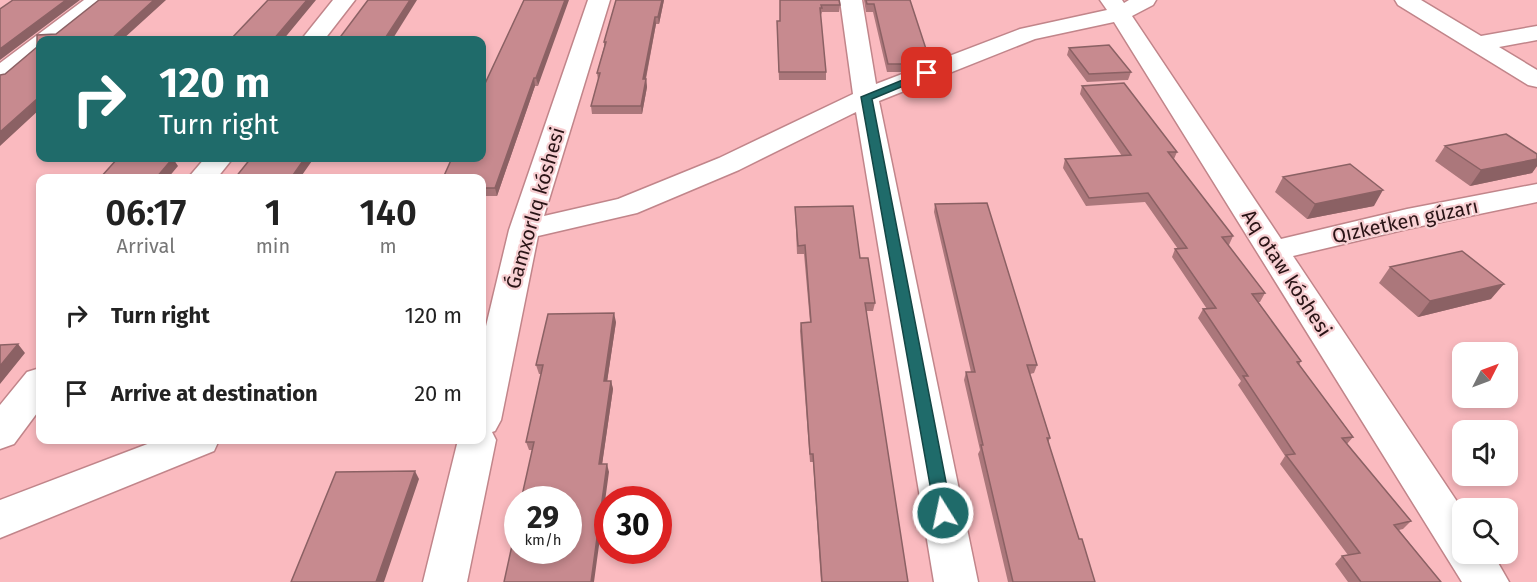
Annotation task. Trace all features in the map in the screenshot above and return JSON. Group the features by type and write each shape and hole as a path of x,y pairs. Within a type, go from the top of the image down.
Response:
{"street":[{"path":"50,36 98,0"},
{"path":"315,36 344,0"},
{"name":"Ǵamxorlıq kóshesi","path":"486,384 493,321 599,0"},
{"path":"852,0 866,97 956,582"},
{"path":"1406,0 1537,80"},
{"path":"524,230 627,206 729,164 866,97 1028,34 1126,5"},
{"name":"Aq otaw kóshesi","path":"1126,5 1273,251 1452,529"},
{"path":"1477,44 1537,33"},
{"path":"0,75 36,47"},
{"path":"205,174 216,162"},
{"name":"Qızketken gúzarı","path":"1273,251 1407,219 1537,194"},
{"path":"0,433 36,387"},
{"path":"0,519 190,444"},
{"path":"445,582 476,444"},
{"path":"1474,564 1486,582"}],"building":[{"path":"13,0 66,0 0,49 0,9"},
{"path":"99,0 154,0 114,36 37,36 56,34"},
{"path":"268,0 307,0 276,36 234,36"},
{"path":"368,0 410,0 387,36 341,36"},
{"path":"524,0 565,0 536,78 534,78 495,188 486,188 486,174 445,174 450,162 486,162 486,81"},
{"path":"616,0 662,0 658,17 655,17 643,79 646,79 641,106 591,106 600,73 597,73 606,42 604,42"},
{"path":"780,0 839,0 840,5 821,5 822,8 820,8 826,72 779,72 777,21 780,21"},
{"path":"866,0 910,0 928,55 902,64 888,64 874,4 867,4"},
{"path":"1109,45 1131,72 1089,74 1069,48"},
{"path":"36,48 36,100 0,132 0,75 5,74"},
{"path":"1124,83 1177,152 1168,152 1233,236 1222,237 1265,293 1252,294 1301,361 1297,362 1353,437 1342,438 1411,521 1394,525 1441,582 1361,582 1342,556 1360,553 1286,455 1295,454 1243,376 1248,376 1203,309 1216,308 1175,249 1187,248 1148,193 1089,198 1065,159 1131,155 1082,86"},
{"path":"1506,134 1537,154 1537,159 1481,170 1445,146"},
{"path":"114,162 170,162 159,174 104,174"},
{"path":"248,162 302,162 294,174 238,174"},
{"path":"1350,164 1383,190 1315,204 1283,177"},
{"path":"987,203 1037,365 1027,365 1050,438 1047,438 1095,582 1013,582 966,372 975,372 935,204"},
{"path":"853,206 860,258 868,258 875,303 865,303 908,582 822,582 801,323 811,322 805,245 798,246 795,207"},
{"path":"1462,251 1504,284 1430,301 1390,267"},
{"path":"614,313 604,381 611,381 599,464 607,464 604,486 594,486 594,560 591,582 504,582 508,564 582,564 582,486 524,486 534,442 526,442 543,365 536,365 548,314"},
{"path":"18,344 0,366 0,345"},
{"path":"415,471 376,582 291,582 336,472"}],"route":[{"path":"927,73 866,97 943,513"}]}
